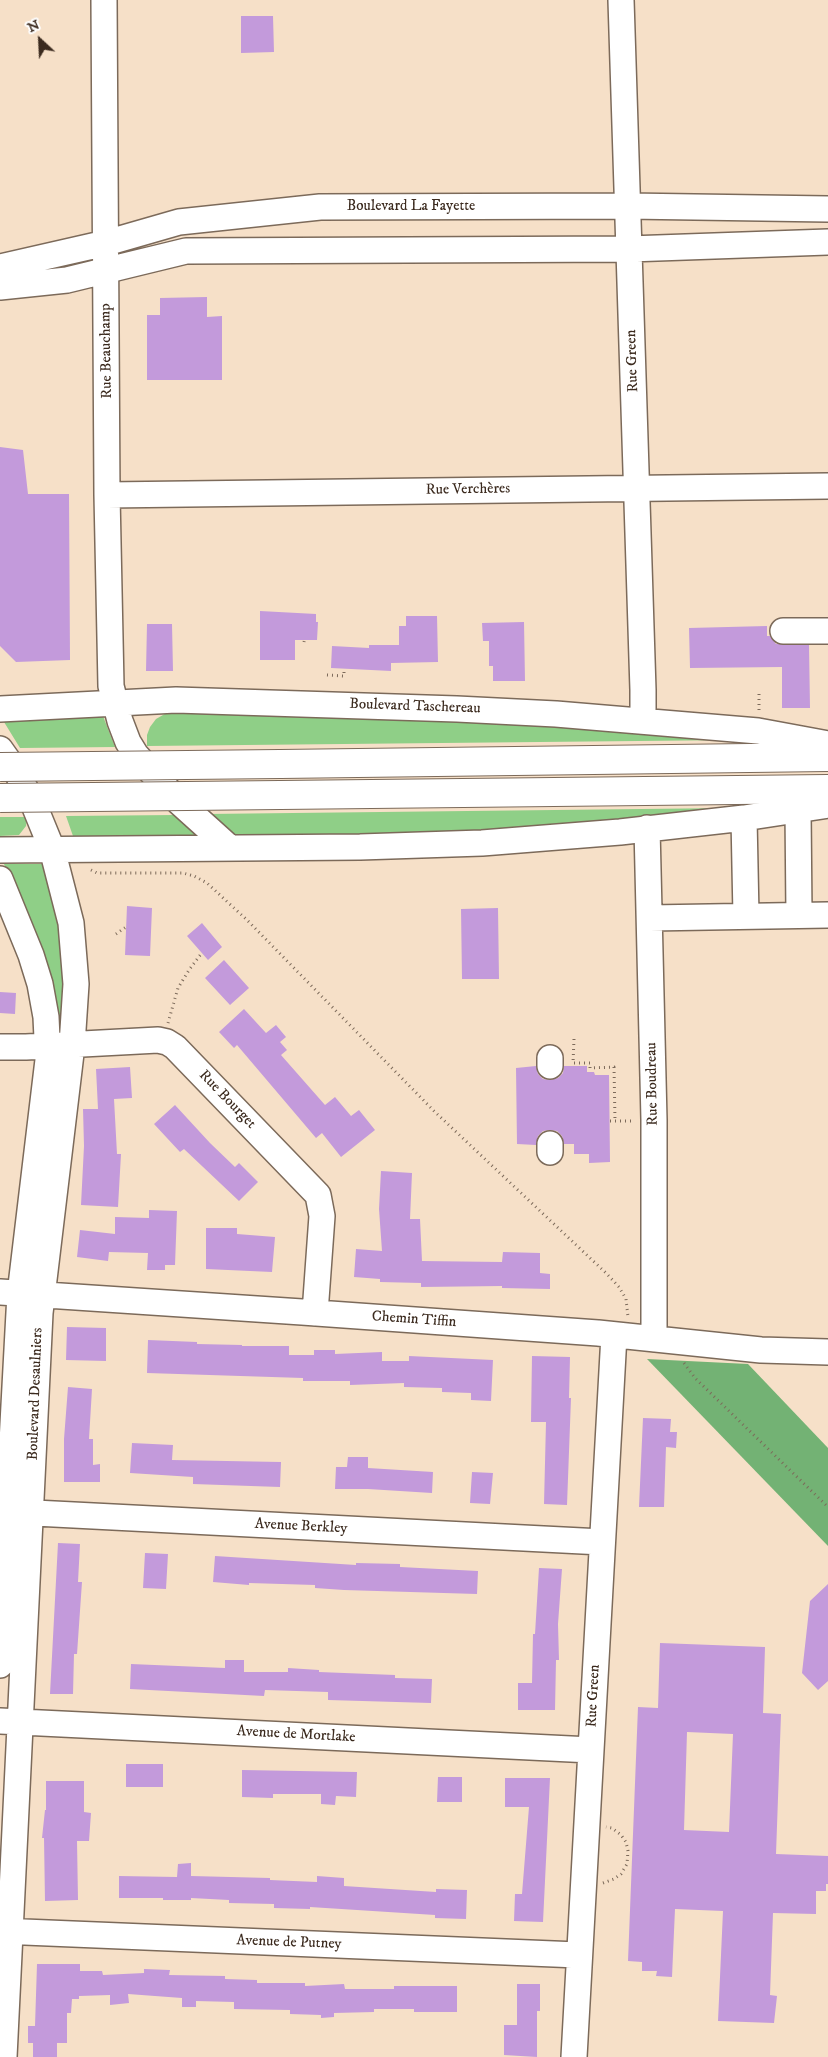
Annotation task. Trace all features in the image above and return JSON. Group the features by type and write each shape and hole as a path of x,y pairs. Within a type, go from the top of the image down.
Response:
{"highway":[{"path":"0,767 828,757"},
{"path":"0,798 828,789"}],"street":[{"name":"Rue Beauchamp","path":"104,0 107,495 110,675 114,702 123,730 136,755 179,802 230,848"},
{"name":"Rue Green","path":"621,0 643,690 642,721"},
{"name":"Boulevard La Fayette","path":"0,267 106,243 179,222 320,208 628,206 828,208"},
{"path":"0,287 66,280 186,251 629,249 828,242"},
{"name":"Rue Verchères","path":"107,495 828,486"},
{"path":"783,631 828,631"},
{"name":"Boulevard Taschereau","path":"0,709 114,702 194,700 428,708 556,714 758,730 828,744"},
{"name":"Boulevard Desaulniers","path":"0,749 34,805 52,848 69,910 73,934 76,984 60,1045 20,1294 13,1512 4,2057"},
{"path":"0,850 454,845 744,818 828,806"},
{"path":"798,810 799,915"},
{"path":"744,818 746,916"},
{"name":"Rue Boudreau","path":"647,828 654,1120 654,1339"},
{"name":"Boulevard Desaulniers","path":"0,879 35,967 43,998 60,1045"},
{"path":"650,918 828,915"},
{"path":"0,1047 163,1041"},
{"name":"Rue Bourget","path":"163,1041 172,1044 318,1195 322,1205 322,1216 315,1313"},
{"name":"Chemin Tiffin","path":"20,1294 315,1313 621,1327 654,1339 761,1350 828,1352"},
{"name":"Rue Green","path":"574,2057 578,1955 602,1542 621,1327"},
{"name":"Boulevard Desaulniers","path":"0,1664 13,1512"},
{"name":"Avenue Berkley","path":"13,1512 602,1542"},
{"name":"Avenue de Mortlake","path":"10,1722 591,1750"},
{"name":"Avenue de Putney","path":"5,1931 578,1955"}],"path":[{"path":"304,642 305,638"},
{"path":"327,675 344,676 344,668"},
{"path":"759,694 759,712"},
{"path":"85,866 97,873 183,872 207,883 253,926 434,1111 607,1274 619,1287 626,1299 621,1327"},
{"path":"116,934 126,927"},
{"path":"163,1041 178,988 201,954"},
{"path":"574,1039 573,1063 590,1063 590,1068 614,1067 615,1121"},
{"path":"610,1121 637,1120"},
{"path":"684,1359 687,1368 695,1378 828,1507"},
{"path":"597,1884 608,1883 621,1874 630,1857 626,1842 621,1834 612,1828 600,1826"}],"green space":[{"path":"170,711 501,721 736,740 147,746 147,735 150,727 156,719"},
{"path":"103,716 115,747 20,748 4,722"},
{"path":"729,808 608,822 471,834 246,839 233,835 206,814"},
{"path":"175,815 196,835 196,838 73,836 66,816"},
{"path":"0,817 27,817 26,826 19,835 0,836"},
{"path":"4,864 47,864 65,957 64,1019 58,1019 28,920"},
{"path":"647,1359 748,1364 828,1448 828,1546"}],"building":[{"path":"241,16 273,16 274,52 241,53"},
{"path":"207,297 207,317 222,316 222,380 147,380 147,315 160,315 160,298"},
{"path":"0,447 23,450 28,494 69,494 70,660 16,662 0,646"},
{"path":"260,611 316,614 316,622 318,622 317,640 295,640 295,660 260,660"},
{"path":"406,616 437,616 438,662 391,663 391,671 331,668 332,646 369,648 369,645 399,645 399,626 406,626"},
{"path":"524,622 525,681 493,681 493,666 489,666 489,641 483,641 482,623"},
{"path":"147,624 172,624 173,671 146,671"},
{"path":"767,626 767,636 770,636 776,644 809,645 810,708 782,708 782,667 690,668 689,628"},
{"path":"127,906 152,908 150,956 125,955"},
{"path":"498,908 499,979 462,979 461,909"},
{"path":"202,923 222,947 208,960 187,936"},
{"path":"224,960 249,988 230,1005 205,978"},
{"path":"0,992 16,993 15,1014 0,1013"},
{"path":"244,1009 266,1033 276,1025 286,1037 280,1042 287,1050 281,1055 325,1105 335,1097 351,1116 359,1110 375,1130 341,1157 322,1133 316,1138 237,1045 234,1048 219,1032"},
{"path":"536,1066 538,1074 543,1079 550,1080 558,1078 563,1073 564,1066 587,1066 587,1072 594,1072 595,1075 609,1075 610,1162 589,1163 589,1154 574,1154 574,1144 564,1144 562,1136 557,1131 543,1131 538,1136 536,1145 517,1144 516,1068"},
{"path":"130,1067 132,1098 114,1099 117,1154 121,1154 118,1207 81,1205 84,1146 83,1109 98,1109 96,1069"},
{"path":"175,1105 235,1167 239,1163 258,1182 239,1201 184,1149 180,1152 154,1124"},
{"path":"381,1171 412,1173 410,1219 420,1219 422,1261 502,1262 503,1252 540,1253 540,1273 550,1274 550,1289 502,1288 502,1286 421,1287 421,1283 380,1282 380,1279 354,1277 356,1249 382,1251 379,1209"},
{"path":"149,1210 177,1211 175,1265 165,1265 165,1270 147,1270 148,1253 109,1252 108,1261 77,1257 80,1230 115,1234 115,1217 149,1218"},
{"path":"206,1228 237,1228 237,1234 275,1237 272,1272 206,1269"},
{"path":"67,1327 106,1328 106,1361 66,1360"},
{"path":"148,1340 242,1346 289,1346 289,1355 314,1355 314,1350 335,1350 335,1354 382,1352 382,1361 409,1361 409,1356 493,1360 491,1401 471,1400 471,1393 442,1392 442,1388 404,1387 404,1383 350,1385 350,1381 303,1381 303,1378 147,1373"},
{"path":"532,1356 570,1357 569,1398 571,1398 567,1505 544,1504 546,1422 531,1422"},
{"path":"68,1387 92,1389 89,1439 93,1439 93,1465 100,1464 100,1482 64,1482 64,1439"},
{"path":"643,1418 671,1419 670,1432 677,1432 676,1448 666,1447 664,1507 639,1507"},
{"path":"132,1443 173,1445 172,1460 281,1462 280,1487 193,1484 193,1477 130,1473"},
{"path":"348,1457 368,1457 368,1468 433,1472 432,1493 335,1489 336,1467 347,1467"},
{"path":"472,1472 493,1473 490,1504 470,1503"},
{"path":"58,1543 80,1544 78,1582 82,1582 77,1654 74,1654 73,1694 50,1694"},
{"path":"145,1553 168,1554 166,1589 143,1588"},
{"path":"215,1556 356,1565 356,1563 400,1564 400,1567 478,1571 477,1594 344,1590 315,1588 315,1585 249,1583 249,1585 213,1582"},
{"path":"539,1568 562,1569 558,1624 559,1660 556,1660 555,1710 518,1710 518,1683 532,1683 533,1634 535,1634"},
{"path":"828,1584 828,1681 818,1690 802,1673 810,1601"},
{"path":"660,1643 765,1647 763,1713 781,1714 776,1854 828,1856 828,1884 826,1884 826,1891 816,1891 816,1914 773,1913 770,1995 777,1996 774,2023 718,2021 723,1911 675,1909 672,1977 656,1976 657,1971 642,1971 642,1962 628,1961 638,1707 658,1708","holes":["687,1732 733,1734 729,1832 684,1830"]},
{"path":"225,1660 244,1660 244,1672 288,1672 288,1668 319,1670 319,1672 395,1675 395,1678 432,1679 431,1703 328,1700 328,1692 265,1690 264,1696 130,1689 131,1664 225,1668"},
{"path":"126,1764 163,1764 163,1787 126,1787"},
{"path":"242,1770 357,1772 356,1797 336,1796 335,1805 321,1804 321,1794 273,1794 273,1798 242,1797"},
{"path":"438,1777 462,1777 462,1802 437,1802"},
{"path":"505,1778 550,1778 543,1922 514,1921 515,1894 522,1894 529,1807 505,1807"},
{"path":"46,1781 84,1781 84,1812 91,1813 89,1841 77,1841 78,1900 45,1901 44,1838 42,1838 46,1810"},
{"path":"191,1863 191,1876 270,1878 270,1880 317,1882 317,1876 344,1878 344,1886 436,1892 436,1889 467,1890 466,1919 435,1918 435,1915 310,1907 310,1909 274,1908 274,1904 229,1903 229,1900 119,1898 119,1876 177,1877 178,1864"},
{"path":"37,1964 80,1964 80,1971 102,1971 103,1975 144,1973 144,1969 170,1970 169,1975 225,1976 225,1979 257,1980 257,1983 305,1983 305,1986 344,1984 345,1989 394,1989 394,1986 457,1986 457,2012 414,2012 414,2009 374,2009 374,2012 334,2013 334,2017 321,2018 321,2015 290,2014 290,2010 234,2009 234,2002 196,2001 196,2007 182,2007 182,1998 128,1994 129,2003 110,2005 110,1995 79,1996 79,1999 72,1999 71,2013 67,2013 67,2043 57,2043 57,2057 33,2057 33,2043 28,2043 28,2026 35,2026"},
{"path":"517,1984 540,1984 540,2011 537,2011 537,2057 504,2055 504,2025 517,2025"}]}
